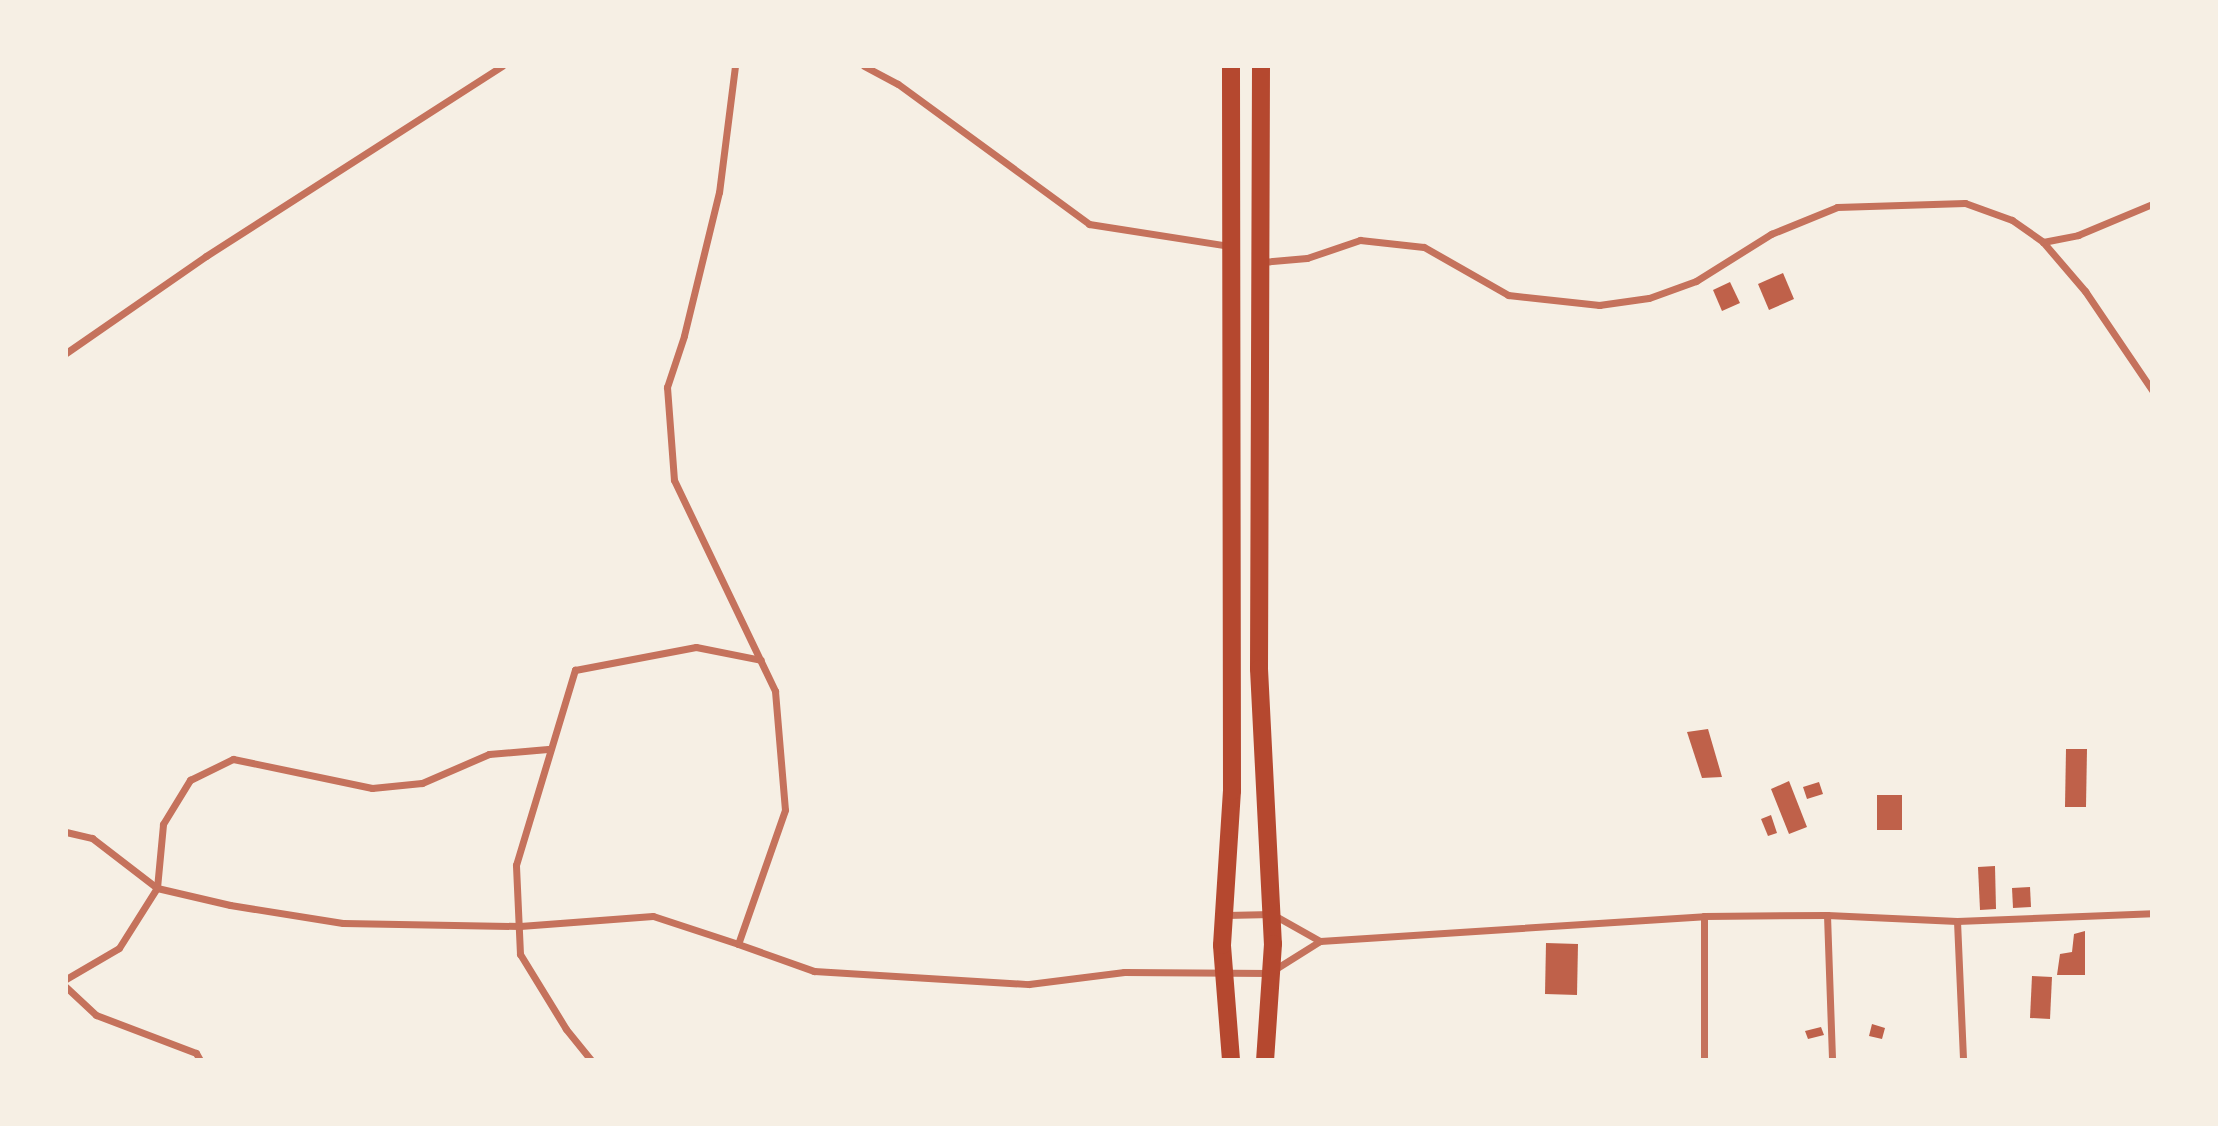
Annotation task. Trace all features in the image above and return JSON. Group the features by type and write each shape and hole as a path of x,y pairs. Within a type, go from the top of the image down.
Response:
{"highway":[{"path":"1231,66 1232,791 1224,972 1231,1059"},
{"path":"1261,66 1258,262 1259,669 1272,914 1265,1059"}],"street":[{"path":"66,353 206,256 502,66"},
{"path":"734,66 719,192 667,387 674,480 775,691 785,810 738,944"},
{"path":"864,66 898,84 1089,224 1230,246"},
{"path":"1258,262 1307,258 1360,240 1424,247 1508,295 1600,305 1649,298 1696,281 1771,233 1837,207 1965,203 2012,219 2043,242 2085,291 2151,390"},
{"path":"2043,242 2078,235 2151,204"},
{"path":"591,1059 566,1029 520,954 516,865 548,749 575,670 696,647 761,660"},
{"path":"66,979 119,948 157,888 163,824 190,780 233,759 372,788 422,783 489,754 548,749"},
{"path":"66,832 93,838 157,888 230,905 343,923 520,926 653,916 814,971 1029,984 1124,972 1269,973 1320,941 1704,916 1828,915 1957,921 2151,913"},
{"path":"1225,915 1272,914 1320,941"},
{"path":"1828,915 1832,1059"},
{"path":"1704,916 1704,1059"},
{"path":"1957,921 1963,1059"},
{"path":"66,987 96,1015 196,1053 200,1059"}],"building":[{"path":"1783,273 1794,299 1769,310 1758,284"},
{"path":"1730,282 1740,303 1722,311 1713,290"},
{"path":"1708,729 1722,777 1702,778 1687,732"},
{"path":"2066,749 2087,749 2086,807 2065,807"},
{"path":"1789,781 1807,827 1789,834 1771,789"},
{"path":"1819,782 1823,794 1807,799 1803,787"},
{"path":"1877,795 1902,795 1902,830 1877,830"},
{"path":"1771,815 1777,833 1768,836 1761,819"},
{"path":"1995,866 1996,909 1980,910 1978,867"},
{"path":"2030,887 2031,907 2013,908 2012,888"},
{"path":"2085,931 2085,975 2057,975 2060,954 2072,952 2074,934"},
{"path":"1546,943 1578,944 1577,995 1545,994"},
{"path":"2032,976 2052,977 2050,1019 2030,1018"},
{"path":"1872,1024 1885,1028 1882,1039 1869,1036"},
{"path":"1821,1027 1824,1035 1808,1039 1805,1031"}]}
